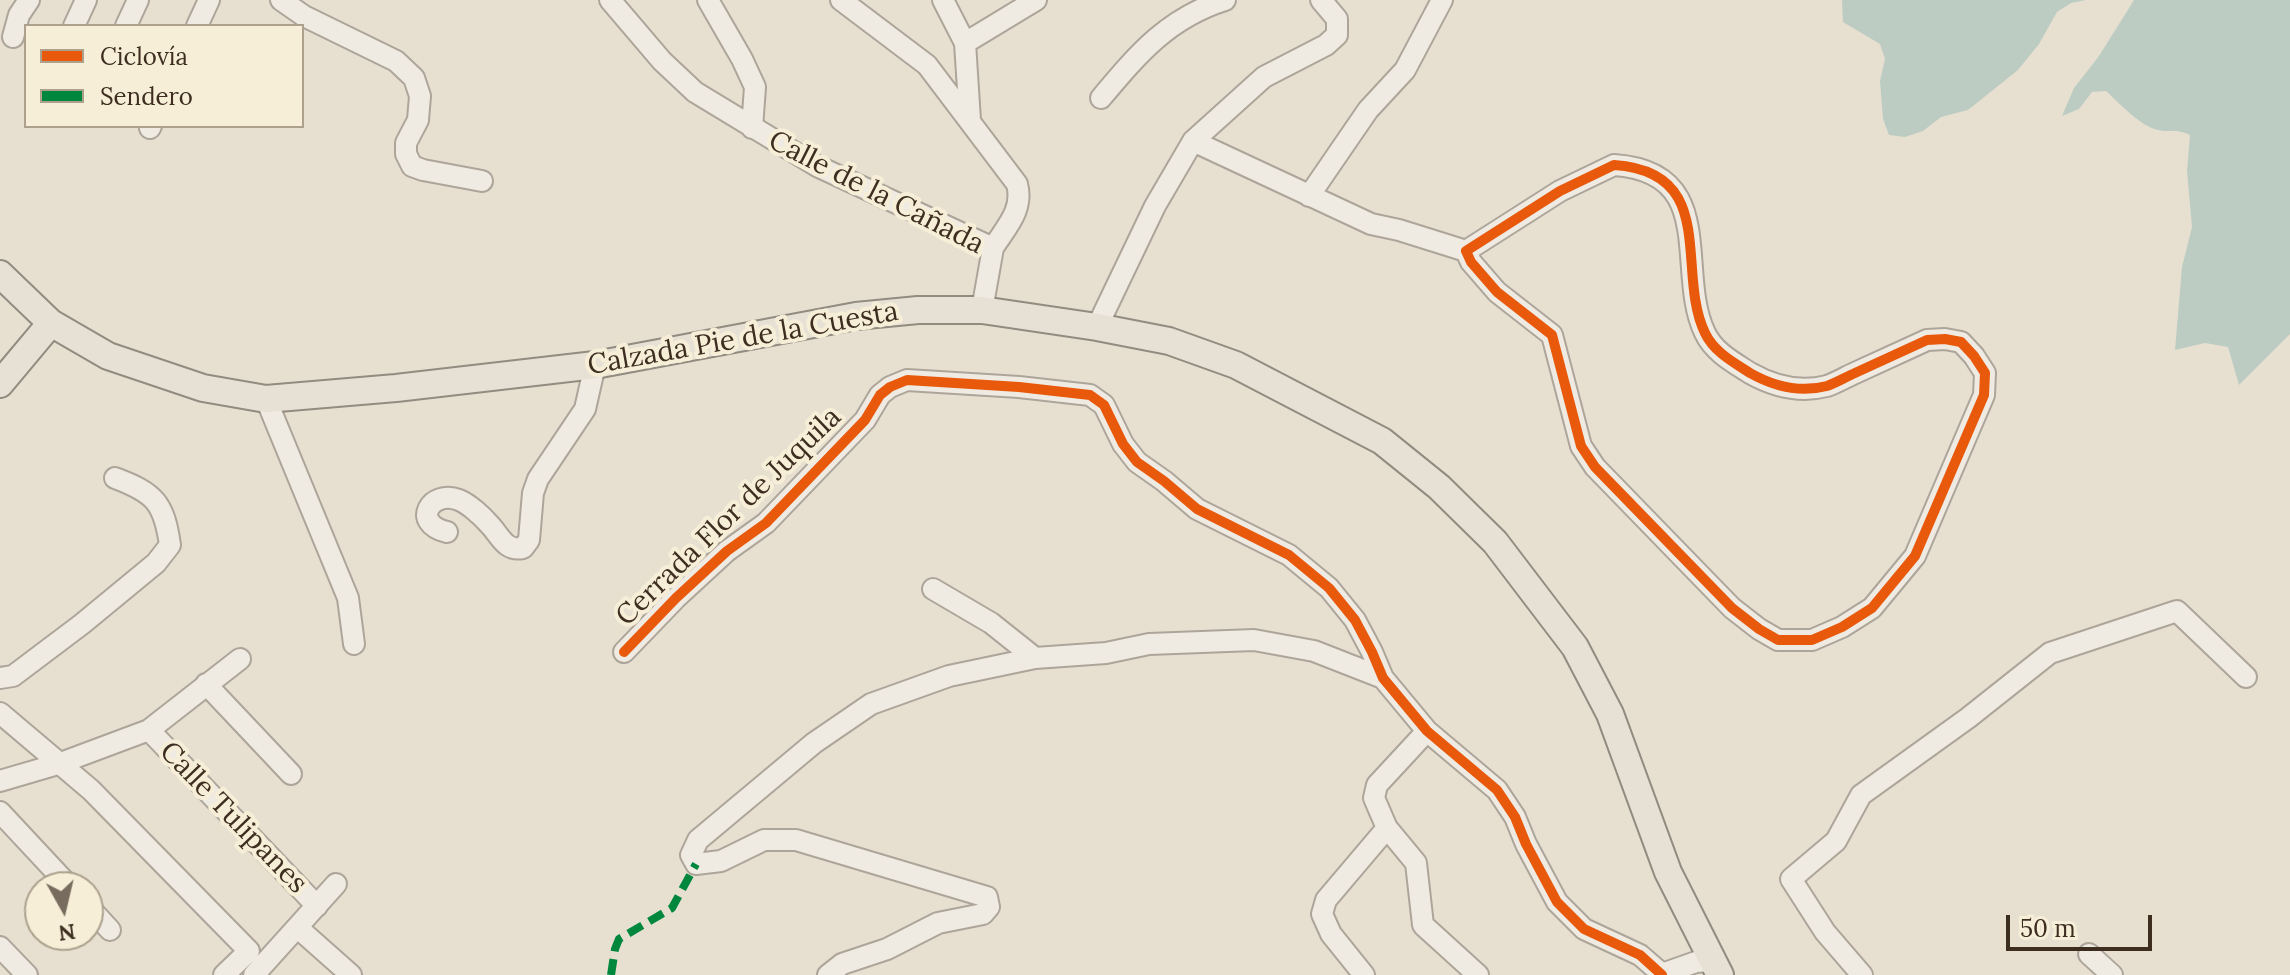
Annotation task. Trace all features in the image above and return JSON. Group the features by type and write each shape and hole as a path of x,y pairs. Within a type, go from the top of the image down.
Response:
{"main road":[{"name":"Calzada Pie de la Cuesta","path":"0,274 51,323 108,356 203,388 266,399 396,388 595,365 856,316 918,310 982,310 1097,327 1169,341 1236,365 1382,441 1439,487 1495,542 1575,647 1610,714 1668,872 1715,968"},
{"path":"0,384 51,323"}],"street":[{"path":"13,37 19,15 29,0"},
{"path":"75,24 86,0"},
{"path":"127,24 138,0"},
{"path":"198,24 209,0"},
{"path":"281,0 304,16 396,61 414,78 420,96 418,120 406,143 406,154 412,166 482,181"},
{"name":"Calle de la Cañada","path":"610,0 662,61 695,92 817,166 993,248 982,310"},
{"path":"841,0 927,65 1017,184 1021,196 1018,208 993,248"},
{"path":"943,0 965,43 970,120"},
{"path":"965,43 1036,0"},
{"path":"1101,98 1150,41 1201,7 1225,0"},
{"path":"1097,327 1155,206 1193,141 1264,77 1326,45 1337,35 1337,19 1321,0"},
{"path":"1309,196 1368,110 1405,70 1442,0"},
{"path":"711,1 755,87 752,128"},
{"path":"1193,141 1371,224 1466,251 1471,262 1497,292 1552,335 1581,446 1595,467 1732,608 1778,640 1812,640 1842,627 1872,608 1915,556 1984,395 1985,373 1961,342 1927,340 1827,386 1794,389 1766,382 1721,354 1706,335 1697,312 1692,254 1680,201 1660,177 1634,167 1614,165 1589,175 1466,251"},
{"path":"447,532 429,523 427,515 430,505 435,500 461,500 491,525 508,547 523,548 529,540 533,493 538,479 585,409 595,365"},
{"name":"Cerrada Flor de Juquila","path":"624,652 676,598 766,523 865,420 880,395 907,380 1090,395 1104,405 1123,444 1137,462 1197,509 1289,555 1329,588 1355,620 1383,678"},
{"path":"266,399 348,598 354,644"},
{"path":"7,677 82,624 156,563 170,545 159,504 141,488 115,478"},
{"path":"933,589 991,623 1035,658"},
{"path":"1862,975 1825,932 1791,879 1836,841 1861,795 1968,718 2050,653 2177,611 2246,677"},
{"path":"828,975 842,964 887,949 938,923 983,914 989,907 987,897 796,840 764,840 721,861 696,864 691,855 698,840 814,743 871,704 949,676 1035,658 1106,653 1149,644 1254,640 1314,651 1383,678 1427,731 1497,790 1515,817 1557,902 1584,929 1640,955 1662,975 1696,962 1715,968"},
{"path":"0,781 58,764 149,730 240,659"},
{"path":"206,684 291,774"},
{"path":"0,713 91,790 249,951 224,975"},
{"name":"Calle Tulipanes","path":"149,730 317,906"},
{"path":"1427,731 1377,785 1374,798 1387,828 1416,863 1423,925 1478,975"},
{"path":"0,812 55,871"},
{"path":"1364,975 1331,934 1322,914 1326,900 1387,828"},
{"path":"254,975 336,884"},
{"path":"104,923 110,930"},
{"path":"298,928 351,975"},
{"path":"0,947 27,975"},
{"path":"2089,954 2112,975"}],"shaded area":[{"path":"1842,0 2086,0 2071,3 2057,12 2039,44 2018,70 1968,110 1941,117 1923,131 1905,137 1889,135 1883,119 1880,81 1885,59 1880,44 1843,22"},
{"path":"2134,0 2290,0 2290,334 2239,385 2228,347 2205,343 2175,350 2182,267 2192,227 2187,171 2190,135 2151,128 2130,114 2106,91 2092,92 2079,109 2062,116 2074,88 2099,56"}],"marked path":[{"path":"611,975 619,939 672,908 696,864"}],"cycle path":[{"path":"1614,165 1647,172 1669,185 1681,205 1688,228 1697,308 1705,333 1719,351 1750,373 1787,387 1817,388 1927,340 1945,339 1961,342 1985,373 1984,395 1915,556 1872,608 1842,627 1812,640 1778,640 1732,608 1595,467 1581,446 1552,335 1497,292 1471,262 1466,251 1560,191 1614,165"},
{"path":"624,652 727,551 766,523 865,420 880,395 890,387 907,380 1090,395 1104,405 1123,444 1137,462 1197,509 1289,555 1329,588 1355,620 1383,678 1427,731 1497,790 1515,817 1557,902 1584,929 1640,955 1662,975"}]}
